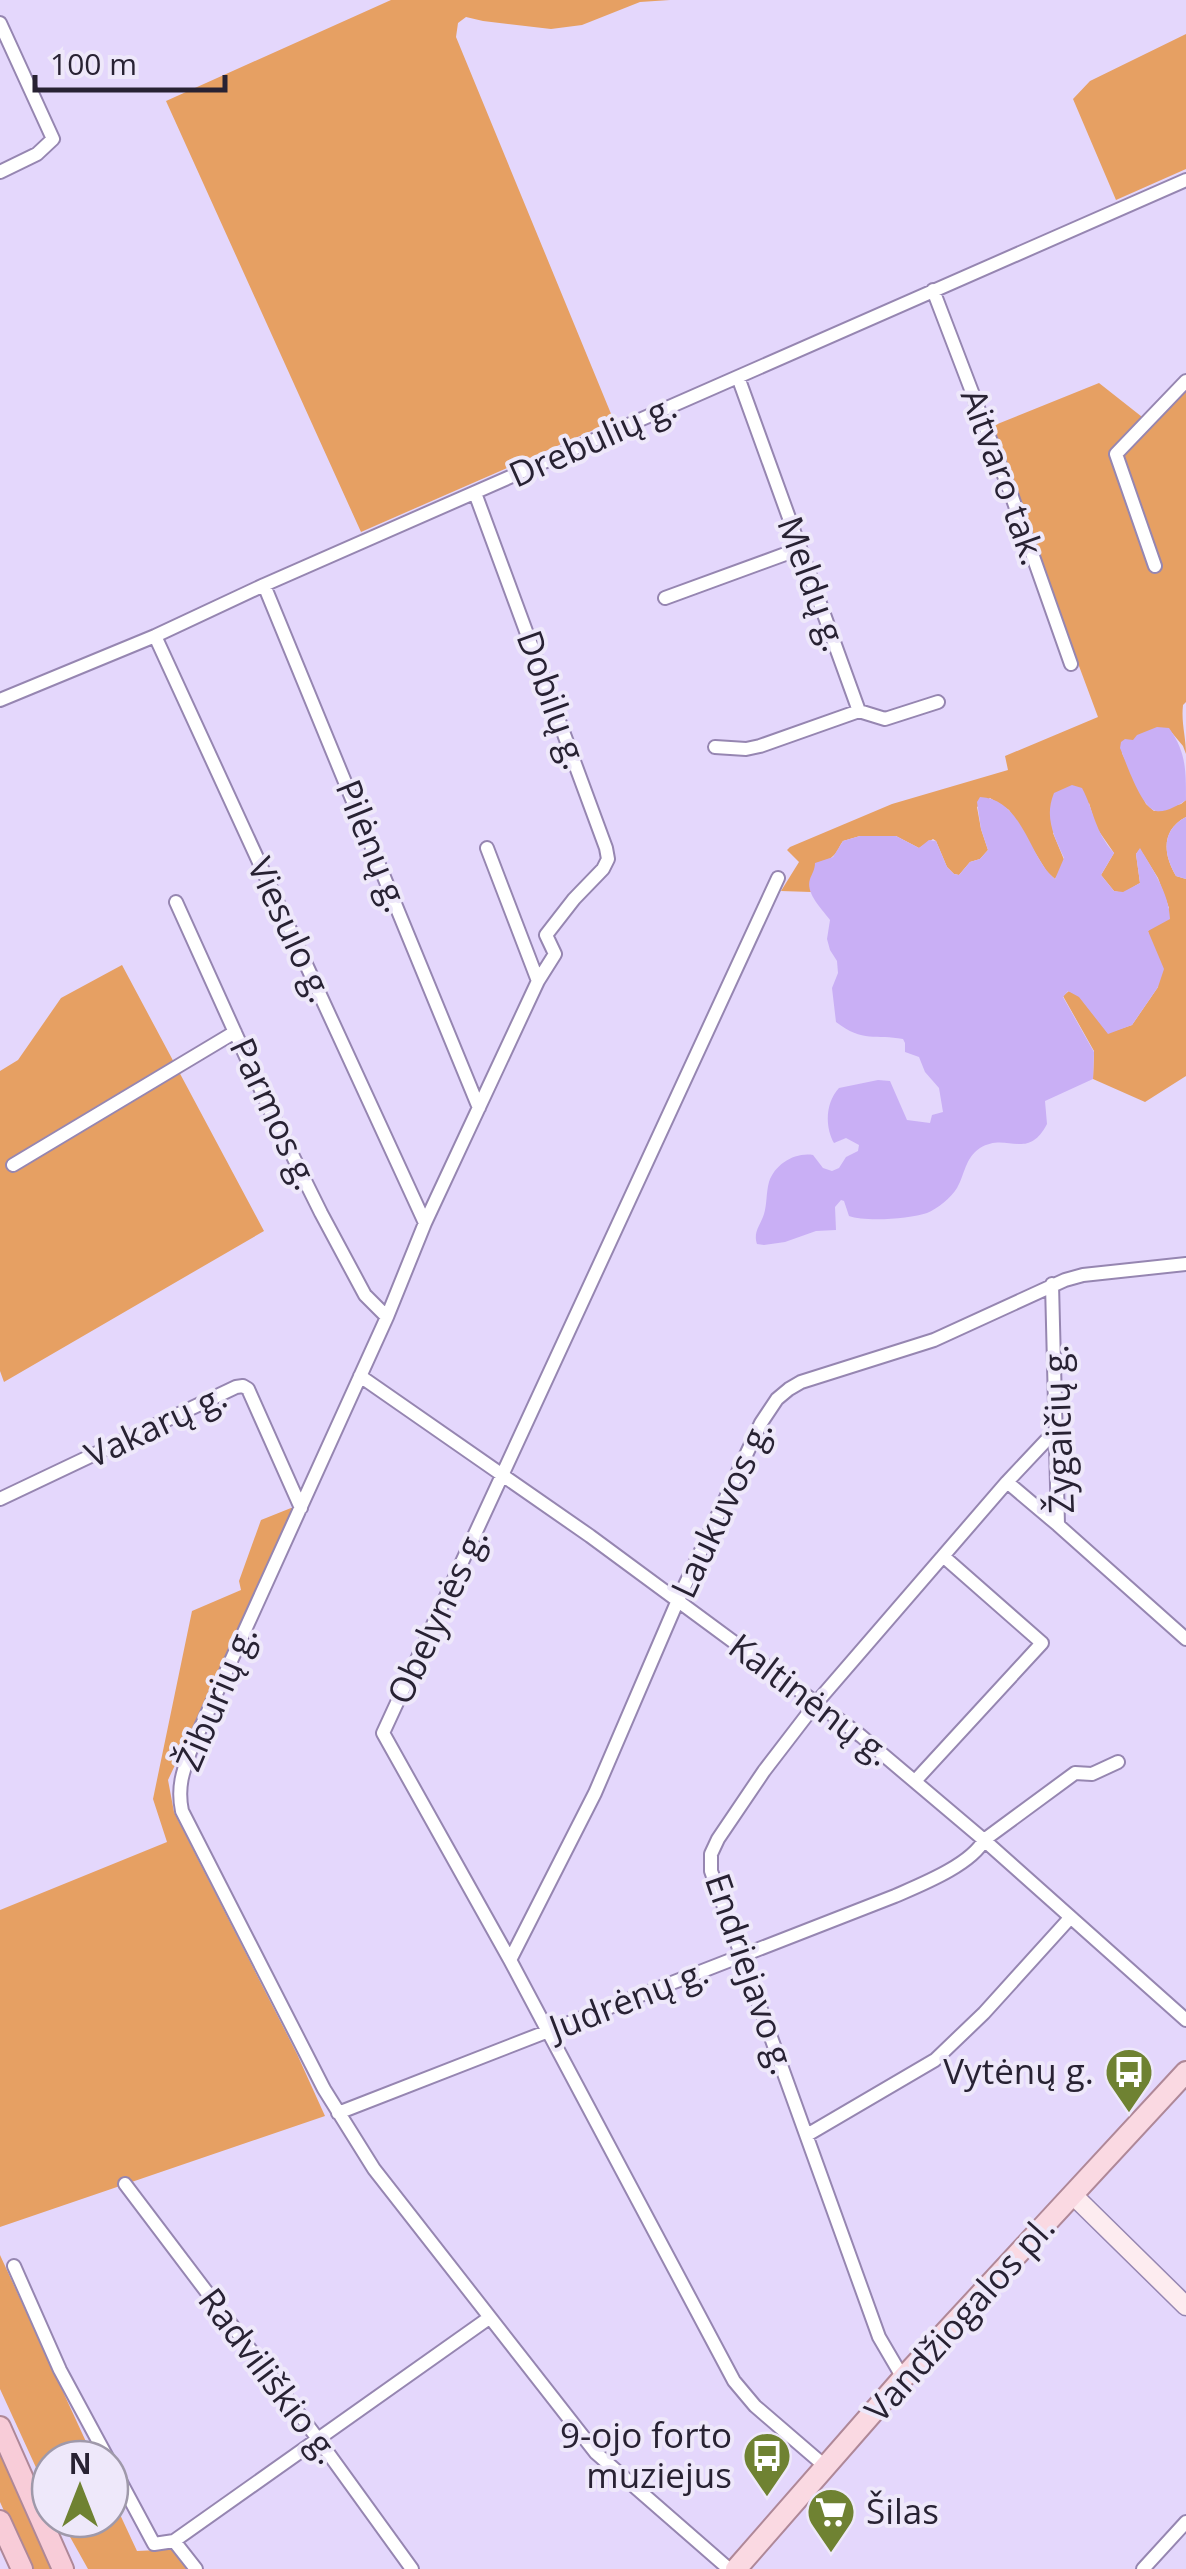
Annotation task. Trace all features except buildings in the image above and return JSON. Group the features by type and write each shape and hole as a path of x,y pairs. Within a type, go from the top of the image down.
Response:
{"highway":[{"path":"0,2426 64,2569"},
{"path":"0,2521 22,2569"}],"main road":[{"name":"Vandžiogalos pl.","path":"736,2569 903,2378 1186,2072"},
{"path":"1073,2195 1186,2306"}],"street":[{"path":"0,24 53,139 38,154 0,172"},
{"name":"Drebulių g.","path":"0,700 155,636 1186,180"},
{"name":"Aitvaro tak.","path":"933,290 1072,664"},
{"name":"Meldų g.","path":"738,377 859,711"},
{"path":"1155,566 1116,454 1186,380"},
{"name":"Dobilų g.","path":"475,493 606,848 608,859 603,869 574,899"},
{"path":"665,598 799,549"},
{"name":"Pilėnų g.","path":"264,585 479,1108"},
{"name":"Viesulo g.","path":"155,636 425,1224"},
{"path":"715,748 746,749 859,711 885,719 938,702"},
{"path":"487,848 538,981"},
{"name":"Obelynės g.","path":"778,878 384,1733 734,2381 755,2406 826,2467"},
{"name":"Žiburių g.","path":"574,899 546,935 555,954 538,981 425,1224 387,1318 192,1749 180,1778 178,1796 182,1811 338,2113 374,2169 596,2454 729,2569"},
{"name":"Parmos g.","path":"176,902 330,1230 365,1296 387,1318"},
{"path":"13,1166 235,1032"},
{"name":"Laukuvos g.","path":"510,1960 595,1793 678,1600 761,1423 782,1394 825,1373 934,1340 1052,1284 1083,1275 1186,1264"},
{"name":"Žygaičių g.","path":"1052,1284 1058,1525 1186,1639"},
{"name":"Kaltinėnų g.","path":"360,1376 818,1702 984,1840 1186,2020"},
{"name":"Vakarų g.","path":"0,1499 243,1386 248,1389 301,1508"},
{"name":"Endriejavo g.","path":"903,2378 879,2336 741,1956 712,1871 711,1854 764,1771 818,1702 1055,1431"},
{"path":"1007,1482 1058,1525"},
{"path":"914,1781 1042,1643 944,1556"},
{"name":"Judrėnų g.","path":"338,2113 926,1882 967,1858 984,1840 1075,1773 1092,1774 1118,1762"},
{"path":"807,2135 935,2060 1070,1918"},
{"name":"Radviliškio g.","path":"124,2184 412,2569"},
{"path":"14,2266 60,2370 97,2439"},
{"path":"130,2500 154,2544 174,2541 489,2318"},
{"path":"1142,2569 1186,2522"},
{"path":"174,2541 196,2569"}],"shaded area":[{"path":"391,0 670,0 640,2 582,25 551,29 466,17 458,23 456,37 614,421 361,532 166,101"},
{"path":"1186,34 1186,169 1116,200 1073,99 1090,81"},
{"path":"1099,383 1151,424 1186,389 1186,754 1168,728 1143,735 1122,753 1146,804 1154,811 1186,800 1186,817 1168,836 1167,851 1176,876 1186,879 1186,1076 1145,1102 1093,1079 1094,1051 1063,996 1069,991 1079,996 1108,1033 1132,1025 1158,987 1148,931 1169,908 1158,878 1140,849 1136,854 1140,883 1123,893 1114,891 1101,875 1114,853 1096,827 1089,803 1053,833 1065,862 1055,879 1009,810 990,798 977,807 988,850 959,875 947,867 933,839 919,848 896,836 860,836 843,841 816,871 811,879 811,892 781,891 799,862 787,850 790,847 892,804 1008,770 1005,756 1098,717 990,427"},
{"path":"1157,727 1169,728 1175,737 1186,779 1186,800 1160,811 1145,802 1120,748 1125,739 1133,740"},
{"path":"1072,785 1082,788 1114,853 1101,875 1114,891 1123,892 1140,883 1136,854 1140,848 1167,900 1170,919 1148,931 1164,969 1158,987 1132,1025 1108,1034 1079,997 1068,991 1063,997 1094,1052 1093,1079 1045,1101 1047,1124 1032,1141 999,1142 980,1148 968,1161 954,1192 927,1213 888,1219 856,1218 849,1216 841,1200 835,1207 836,1230 757,1244 756,1232 765,1210 769,1182 781,1165 799,1155 813,1155 823,1168 832,1171 858,1151 859,1145 846,1138 834,1143 831,1137 829,1108 839,1088 890,1081 907,1120 930,1123 932,1115 943,1112 939,1088 925,1072 919,1057 905,1052 903,1039 862,1035 836,1022 832,988 838,973 837,961 827,939 830,920 810,890 815,863 833,857 843,841 860,836 896,836 919,848 929,840 936,841 947,867 959,875 988,850 981,829 977,802 980,797 995,800 1016,818 1055,879 1064,858 1052,826 1051,802 1054,793"},
{"path":"1186,817 1186,879 1176,876 1167,843 1172,829"},
{"path":"122,965 264,1231 4,1382 0,1371 0,1071 18,1060 61,998"},
{"path":"296,1506 168,1780 174,1812 325,2116 0,2227 0,1910 167,1842 153,1799 192,1611 241,1590 239,1581 261,1520"},
{"path":"0,2255 85,2439 30,2439 30,2454 0,2389"},
{"path":"0,2452 30,2518 30,2539 39,2539 53,2569 30,2569 0,2502"},
{"path":"130,2536 137,2551 181,2549 194,2569 88,2569 71,2539 130,2539"}],"place":[{"name":"Vytėnų g.","path":"1129,2114"},
{"name":"9-ojo forto muziejus","path":"767,2498"},
{"name":"Šilas","path":"831,2554"}]}
